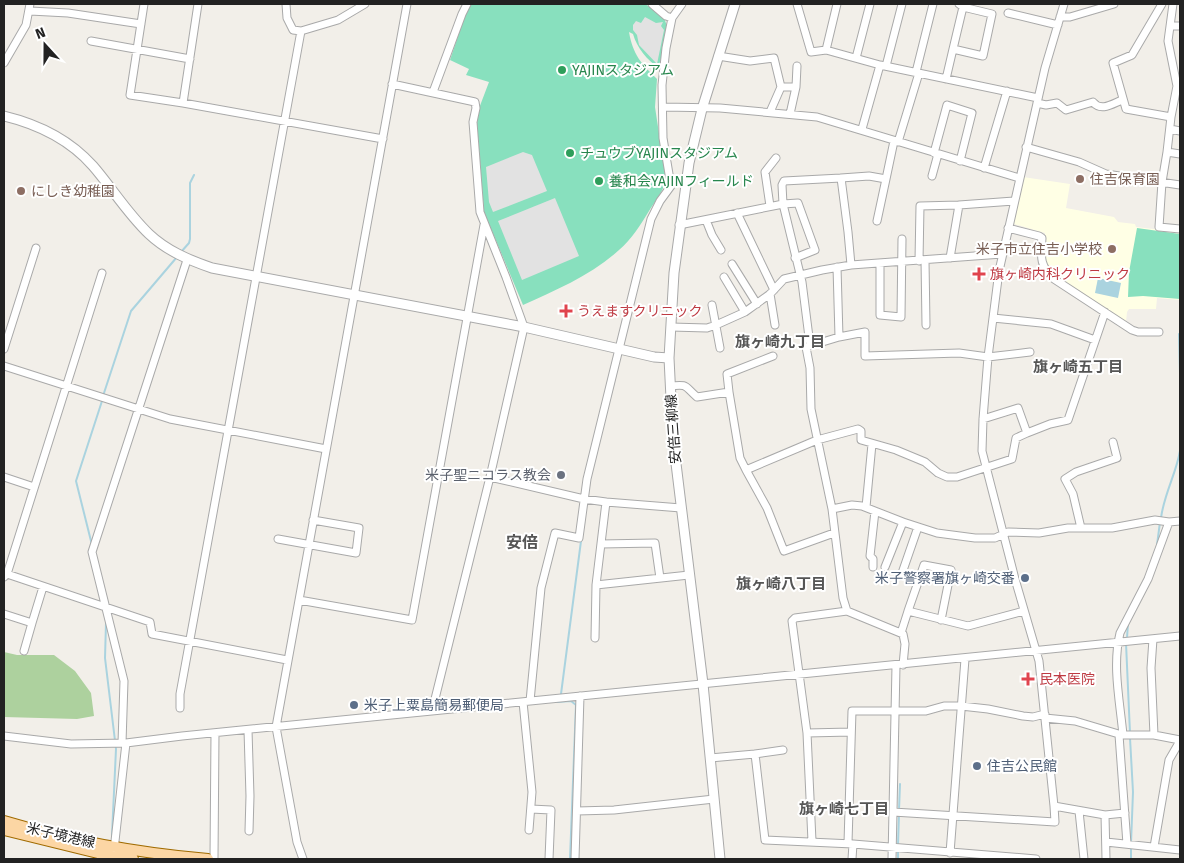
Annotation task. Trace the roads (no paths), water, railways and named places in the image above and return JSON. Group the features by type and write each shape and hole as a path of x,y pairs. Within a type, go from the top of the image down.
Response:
{"main road":[{"name":"米子境港線","path":"4,821 114,854 208,859"},
{"name":"米子境港線","path":"4,830 133,859"}],"street":[{"path":"144,4 130,95 383,139"},
{"path":"183,103 198,4"},
{"path":"286,4 287,18 293,30 301,31 338,20 365,4"},
{"path":"303,859 297,842 276,726 407,4"},
{"path":"433,92 467,4"},
{"path":"652,4 672,18"},
{"path":"529,830 532,792 527,701 541,588 555,533 578,538 587,478 651,219 660,201 671,186 662,138 662,86 666,48 672,18 682,4"},
{"name":"安倍三柳線","path":"720,859 703,684 673,439 669,358 679,225 692,146 735,4"},
{"path":"798,4 811,52 826,50 918,73 1007,91 1038,100 1046,105 1057,103 1066,110 1093,102 1096,106 1102,108 1122,100"},
{"path":"826,50 837,4"},
{"path":"856,58 870,4"},
{"path":"862,129 902,4"},
{"path":"878,221 886,179 918,73 933,4"},
{"path":"893,812 1055,822 1039,661 982,451 988,357 1002,254 1026,147 1064,4"},
{"path":"1008,13 1059,21 1114,4"},
{"path":"1162,4 1132,56 1113,63 1126,109 1171,117"},
{"path":"1173,4 1168,41 1177,86 1162,182 1159,227 1180,229"},
{"path":"946,79 961,5 992,14 983,56 952,50"},
{"path":"4,63 26,25 30,7 141,24"},
{"path":"1170,26 1180,26"},
{"path":"180,708 180,694 301,31"},
{"path":"91,41 190,59"},
{"path":"718,56 750,61 774,58 781,87 770,112"},
{"path":"790,114 796,87 797,66"},
{"path":"392,84 475,102 476,108 473,122 480,212 524,327 490,477 432,711"},
{"path":"781,87 796,87"},
{"path":"984,168 1007,91"},
{"path":"932,176 947,105 972,113 960,161"},
{"path":"663,107 770,112 816,117 862,129 896,142 1019,178"},
{"path":"4,116 40,128 72,147 92,165 150,235 171,251 187,260 212,268 524,327 654,357 669,358"},
{"path":"1170,129 1180,131"},
{"path":"1026,147 1079,162 1106,174 1180,186"},
{"path":"1167,152 1180,154"},
{"path":"770,206 765,172 776,158"},
{"path":"810,345 802,282 783,204 782,185 784,181 869,176 886,179"},
{"path":"841,178 850,265"},
{"path":"671,186 684,190"},
{"path":"926,325 920,206 1014,201"},
{"path":"679,225 770,206 798,203 815,250 796,258"},
{"path":"950,258 959,205"},
{"path":"737,213 772,292 776,325"},
{"path":"706,220 721,250"},
{"path":"299,600 412,620 484,225"},
{"path":"1008,228 1042,238 1041,259 1049,274 1138,332 1159,332"},
{"path":"880,263 880,315 902,317 902,239"},
{"path":"4,349 36,248"},
{"path":"670,327 707,328 716,325 745,312 757,304 784,279 800,275 850,265 1002,254"},
{"path":"114,854 124,743 124,681 92,552 187,260"},
{"path":"732,264 757,304"},
{"path":"837,267 839,337"},
{"path":"102,274 5,575 150,622 152,634 287,660"},
{"path":"724,277 745,312"},
{"path":"712,305 720,348"},
{"path":"746,470 817,440 858,429 861,432 861,440 896,450 925,462 938,473 947,477 957,477 1012,459 1016,438 1050,424 1068,420 1105,312"},
{"path":"993,318 1051,324 1095,340"},
{"path":"847,611 843,598 832,509 812,409 810,368 806,348 810,345 839,337 865,332 865,356 960,353 988,357 1030,352"},
{"path":"773,356 727,374 740,458 766,508 784,551 834,533"},
{"path":"4,366 170,419 326,449"},
{"path":"670,386 683,385 688,387 697,397 729,392"},
{"path":"983,419 1018,408 1027,433"},
{"path":"1081,528 1073,494 1066,479 1076,472 1117,458 1113,442"},
{"path":"866,508 872,444"},
{"path":"4,477 34,487"},
{"path":"490,477 584,499 681,508"},
{"path":"595,638 596,585 606,502"},
{"path":"832,509 852,505 866,508 937,533 975,538 995,538 1008,532 1039,533 1068,528 1112,528 1155,520 1180,521"},
{"path":"873,567 873,559 870,556 875,511"},
{"path":"278,539 356,553 360,528 313,520"},
{"path":"885,566 903,522"},
{"path":"1127,844 1117,664 1118,642 1120,634 1148,579 1169,522"},
{"path":"901,576 918,527"},
{"path":"601,544 656,543 660,578"},
{"path":"901,633 924,565 952,570 941,620"},
{"path":"596,585 689,574"},
{"path":"24,651 43,587"},
{"path":"812,841 807,733 792,620 847,611 901,633 905,638 900,665 896,711 892,859"},
{"path":"908,611 968,626 1024,611"},
{"path":"4,614 32,622"},
{"path":"4,736 71,744 124,743 276,726 965,659 1180,636"},
{"path":"1153,639 1151,668 1154,735"},
{"path":"950,853 965,659"},
{"path":"575,859 580,696"},
{"path":"852,859 852,711 926,711 944,706 982,708 1032,717 1045,716 1076,721 1121,735 1154,735 1180,741 1169,760 1154,846"},
{"path":"248,730 249,831"},
{"path":"807,733 851,732"},
{"path":"214,859 215,733"},
{"path":"710,758 783,750"},
{"path":"755,754 765,840 851,843 1036,859"},
{"path":"577,811 614,810 714,799"},
{"path":"1054,806 1105,815 1125,813"},
{"path":"531,810 551,810 549,859"},
{"path":"1079,811 1084,859"},
{"path":"1105,815 1106,859"},
{"path":"1106,842 1180,850"}],"water":[{"path":"1098,278 1121,283 1118,298 1095,293"}],"waterway":[{"path":"181,252 190,239 190,183 194,175"},
{"path":"103,396 131,311 177,257"},
{"path":"1179,334 1180,373"},
{"path":"92,545 76,481 102,401"},
{"path":"1161,518 1180,451"},
{"path":"1157,545 1160,522"},
{"path":"561,694 581,541"},
{"path":"106,623 105,658 116,749 112,835"},
{"path":"1127,638 1128,623"},
{"path":"1126,643 1130,733"},
{"path":"557,702 571,701 576,705 570,859"},
{"path":"1130,738 1133,792 1131,843"},
{"path":"899,810 900,784"},
{"path":"898,845 899,814"},
{"path":"1131,848 1131,859"},
{"path":"898,849 898,859"}],"place":[{"name":"YAJINスタジアム","path":"562,70"},
{"name":"チュウブYAJINスタジアム","path":"570,153"},
{"name":"住吉保育園","path":"1080,179"},
{"name":"養和会YAJINフィールド","path":"599,181"},
{"name":"にしき幼稚園","path":"21,191"},
{"name":"米子市立住吉小学校","path":"1112,249"},
{"name":"旗ヶ崎内科クリニック","path":"979,274"},
{"name":"うえますクリニック","path":"566,311"},
{"name":"米子聖ニコラス教会","path":"561,475"},
{"name":"米子警察署旗ヶ崎交番","path":"1025,578"},
{"name":"民本医院","path":"1028,679"},
{"name":"米子上粟島簡易郵便局","path":"354,705"},
{"name":"住吉公民館","path":"977,766"}],"district":[{"name":"旗ヶ崎九丁目","path":"780,342"},
{"name":"旗ヶ崎五丁目","path":"1078,367"},
{"name":"安倍","path":"522,542"},
{"name":"旗ヶ崎八丁目","path":"781,584"},
{"name":"旗ヶ崎七丁目","path":"844,809"}]}
